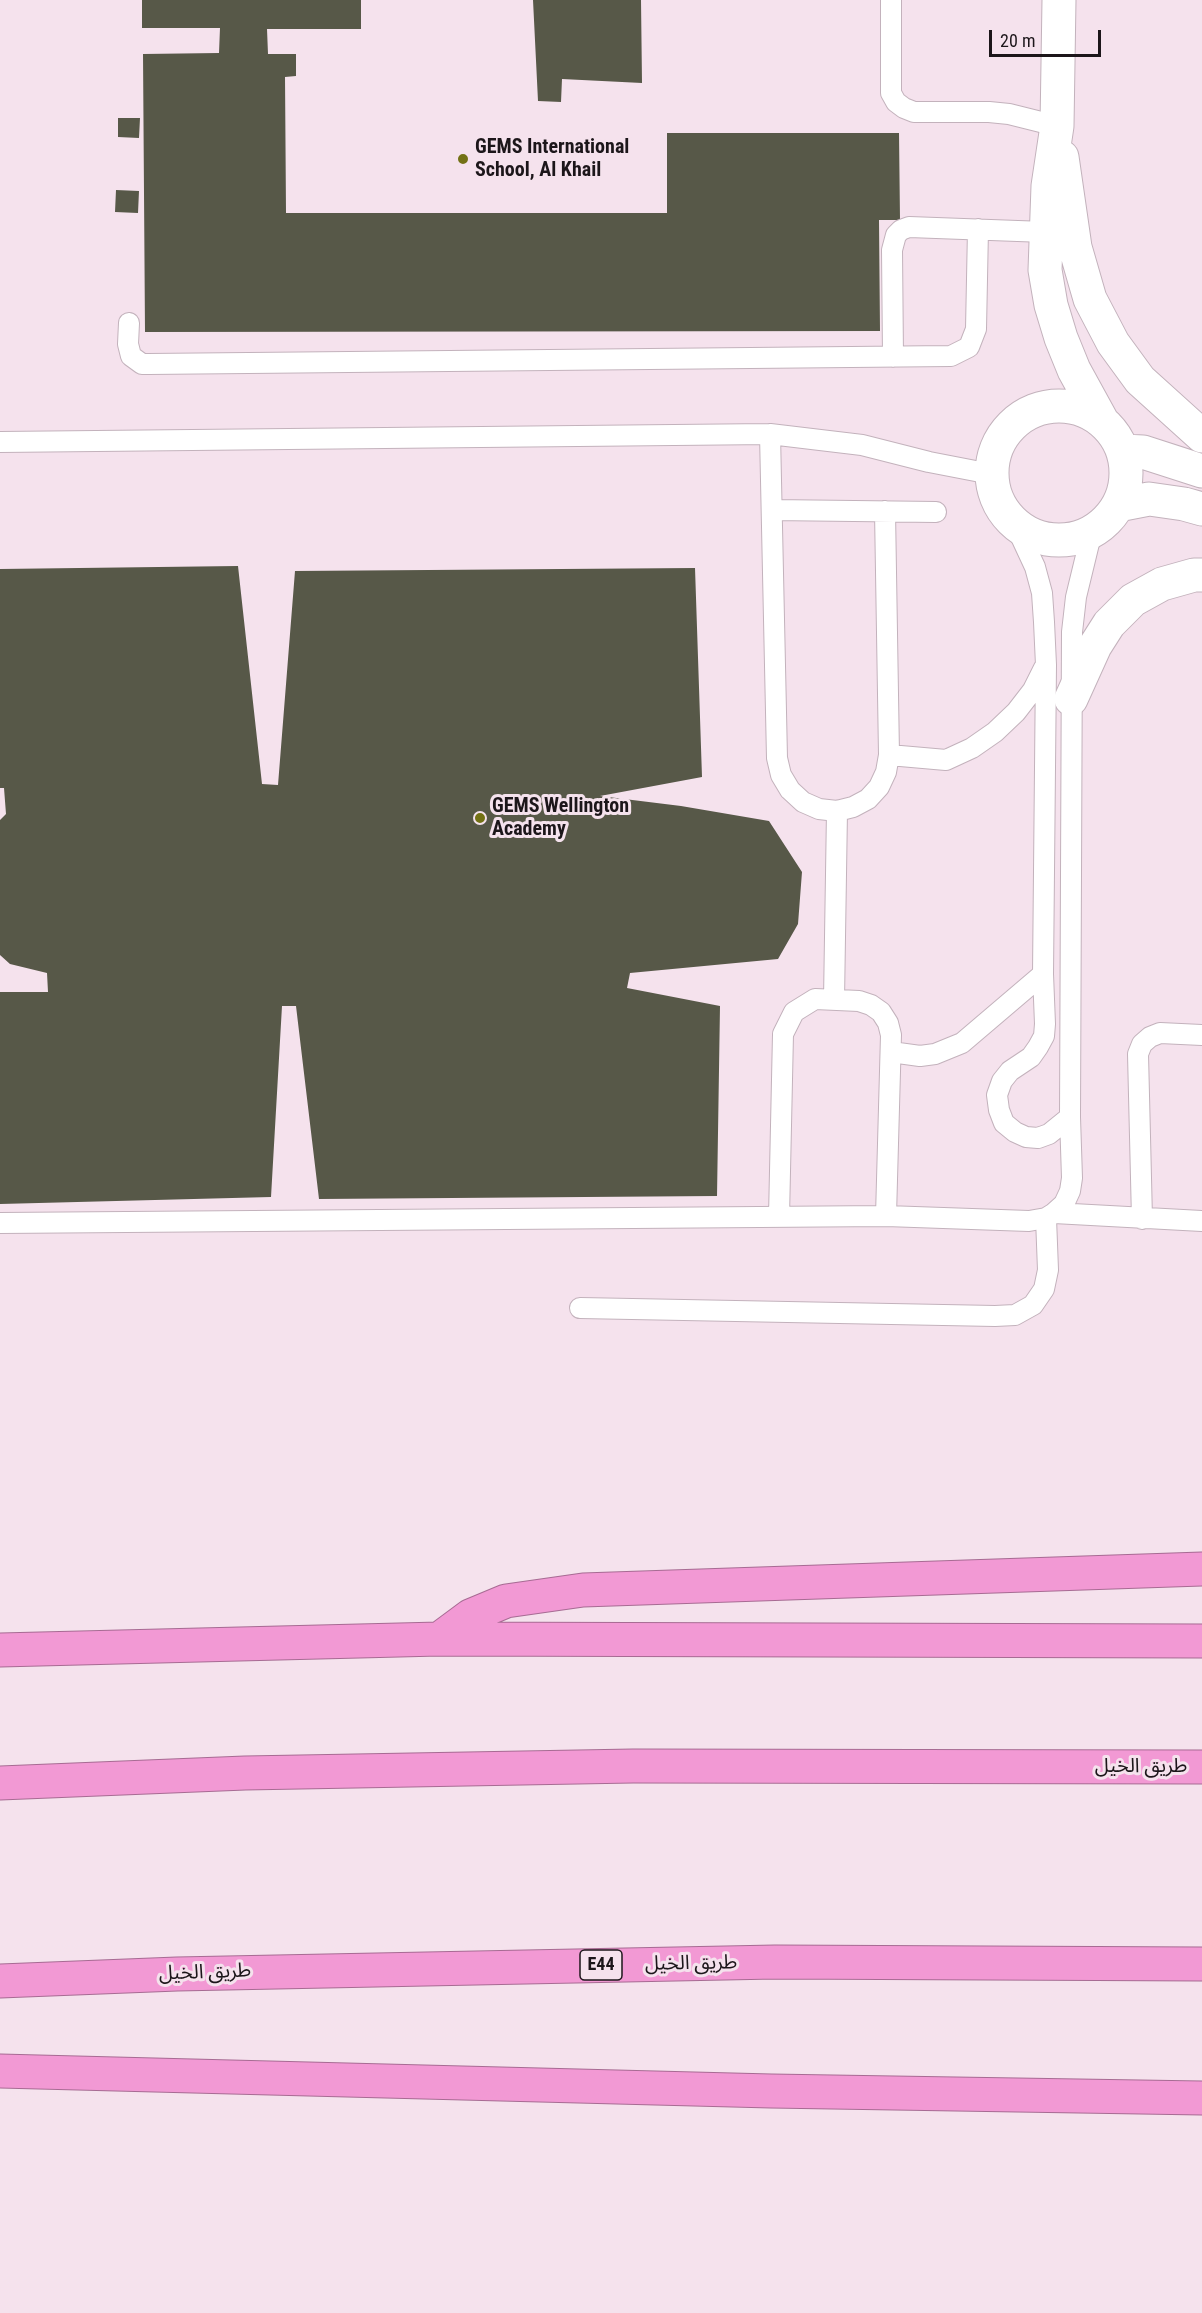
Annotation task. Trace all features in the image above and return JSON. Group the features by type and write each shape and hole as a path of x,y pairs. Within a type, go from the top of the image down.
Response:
{"highway":[{"path":"439,1639 470,1616 506,1601 583,1590 1202,1569"},
{"path":"0,1650 439,1639 1202,1641"},
{"name":"طريق الخيل","path":"0,1783 245,1773 621,1766 1202,1767"},
{"name":"طريق الخيل","path":"0,1981 188,1974 775,1962 1202,1964"},
{"path":"0,2072 783,2092 1202,2098"}],"street":[{"path":"1059,0 1057,126 1048,186 1045,270 1051,305 1074,370 1102,421 1114,435 1123,452 1126,479 1118,505 1107,520 1092,531 1074,539 1053,540 1033,535 1015,524 1002,510 994,493 991,474 993,454 1001,437 1013,422 1029,411 1047,406 1066,406 1085,411 1102,421"},
{"path":"1057,126 1075,247 1090,299 1113,343 1140,380 1177,416 1202,436"},
{"path":"1123,452 1143,452 1202,471"},
{"path":"1118,505 1149,499 1202,509"},
{"path":"1071,699 1095,646 1109,624 1133,600 1162,584 1202,575"}],"lane":[{"path":"891,0 891,93 896,102 914,112 999,113 1057,126"},
{"path":"893,357 893,242 902,230 909,227 1045,232"},
{"path":"129,322 128,350 135,361 148,364 951,356 969,347 976,329 978,230"},
{"path":"0,442 770,434 862,445 991,474"},
{"path":"770,434 777,758 781,775 790,790 803,802 819,809 837,811 853,807 868,799 879,787 886,772 889,755 885,511"},
{"path":"772,510 936,512"},
{"path":"1015,524 1035,567 1042,593 1046,665 1043,974 1045,1024 1044,1036 1030,1057 1010,1071 997,1095 1004,1123 1026,1137 1038,1138 1048,1134 1070,1117"},
{"path":"580,1308 1015,1315 1033,1305 1044,1289 1048,1269 1050,1216 1064,1204 1071,1191 1072,632 1076,597 1092,531"},
{"path":"889,755 946,760 972,747 995,732 1016,712 1033,690 1046,665"},
{"path":"834,1000 837,811"},
{"path":"891,1052 920,1056 935,1054 962,1043 1043,974"},
{"path":"779,1217 783,1034 794,1012 815,999 859,1001 881,1012 888,1023 891,1052 886,1216"},
{"path":"1142,1219 1138,1054 1142,1044 1150,1037 1160,1033 1202,1035"},
{"path":"0,1223 886,1216 1029,1221 1050,1216 1202,1221"}],"building":[{"path":"142,0 361,0 361,29 267,29 268,54 296,54 296,76 285,77 286,213 667,213 667,133 899,133 900,220 879,220 880,331 145,332 143,54 219,53 220,28 142,28"},
{"path":"533,0 641,0 642,83 562,79 561,102 538,101"},
{"path":"118,118 140,118 139,138 118,137"},
{"path":"116,190 139,191 138,213 115,212"},
{"path":"238,566 262,784 278,785 295,571 695,568 702,777 600,796 681,806 769,821 802,872 798,924 778,959 630,973 627,988 720,1006 717,1196 319,1199 296,1006 282,1006 271,1197 0,1204 0,992 48,992 47,973 10,964 0,955 0,820 6,814 4,788 0,788 0,569"}],"place":[{"name":"GEMS International School, Al Khail","path":"463,159"},
{"name":"GEMS Wellington Academy","path":"480,818"}]}
